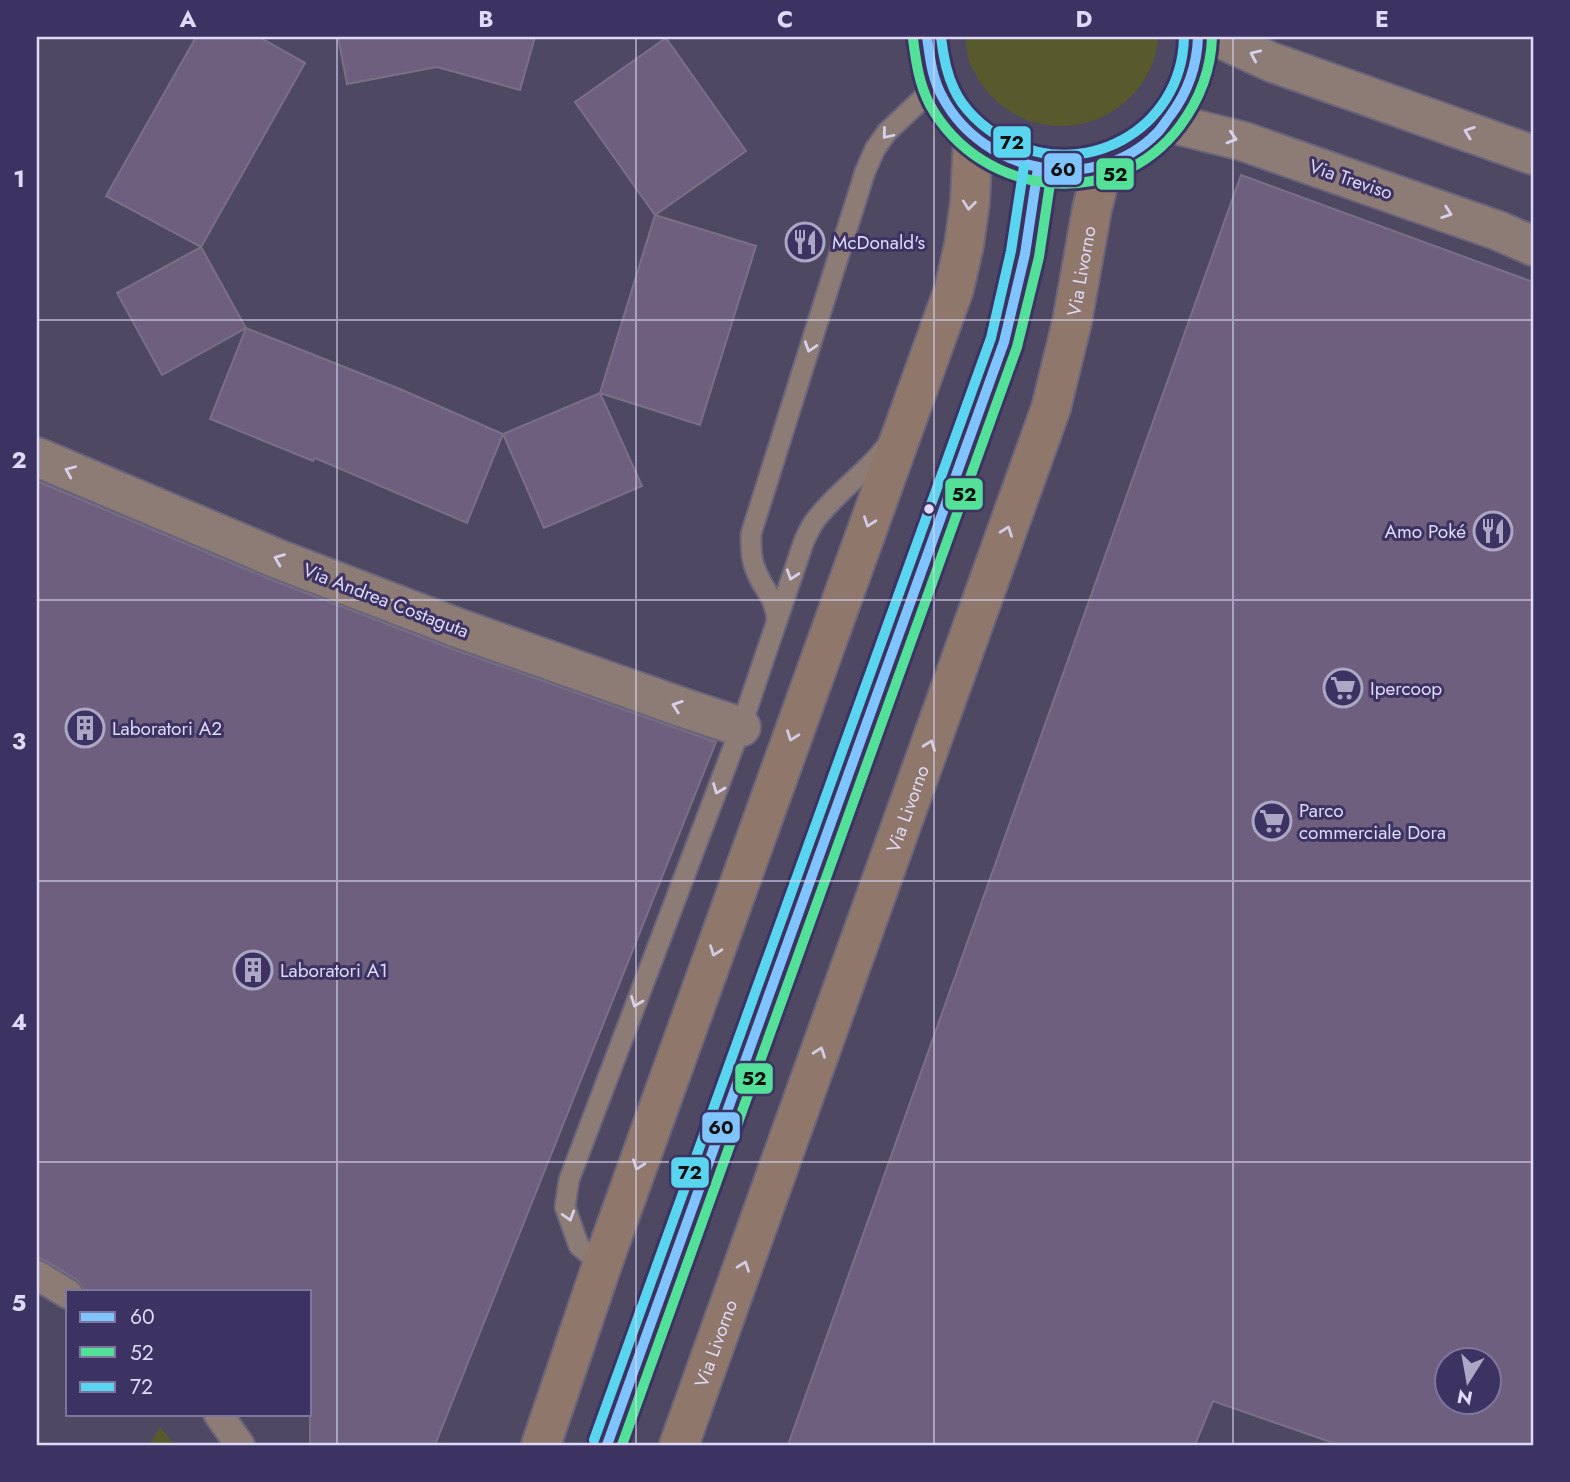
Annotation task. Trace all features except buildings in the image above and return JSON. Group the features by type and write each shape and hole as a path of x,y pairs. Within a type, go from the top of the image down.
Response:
{"main road":[{"path":"927,37 927,52 936,86 953,116 973,137 1004,157 1038,168 1071,170 1102,165 1132,151 1158,132 1178,106 1192,77 1198,37"},
{"path":"541,1445 603,1265 954,289 970,202 973,137"},
{"name":"Via Livorno","path":"679,1445 1051,408 1072,323 1102,165"}],"street":[{"path":"1217,37 1271,62 1533,155"},
{"name":"Via Treviso","path":"1166,122 1255,145 1499,231 1533,246"},
{"name":"Via Andrea Costaguta","path":"37,457 278,559 458,628 741,727"},
{"path":"37,1275 66,1293"},
{"path":"219,1416 240,1445"}],"lane":[{"path":"777,623 771,596 753,564 751,534 870,161 887,132 936,86"},
{"path":"607,1445 1004,342 1025,254 1038,168"},
{"path":"603,1265 579,1246 565,1207 569,1180 741,727 804,541 828,506 876,460 904,424"}],"green space":[{"path":"965,37 1158,37 1158,43 1146,77 1124,103 1101,117 1076,125 1051,125 1026,119 1004,107 984,88 970,63"},
{"path":"160,1427 175,1445 149,1445"}],"transit line":[{"name":"60","path":"927,37 936,83 961,124 985,144 1012,159 1042,168 1073,170 1103,165 1132,153 1157,133 1187,88 1196,59 1198,37"},
{"name":"72","path":"941,37 951,83 962,104 974,117 1002,138 1033,151 1064,155 1094,151 1122,140 1147,122 1166,99 1179,70 1184,37"},
{"name":"52","path":"913,39 918,73 926,97 953,136 982,160 1015,176 1050,183 1086,182 1121,172 1153,154 1180,126 1199,95 1207,73 1212,37"},
{"name":"72","path":"594,1440 991,338 1011,251 1024,166"},
{"name":"60","path":"607,1445 1004,342 1025,254 1038,168"},
{"name":"52","path":"622,1445 1017,347 1039,257 1052,170"}],"place":[{"name":"McDonald's","path":"805,242"},
{"name":"Amo Poké","path":"1493,531"},
{"name":"Ipercoop","path":"1343,688"},
{"name":"Laboratori A2","path":"85,728"},
{"name":"Parco commerciale Dora","path":"1272,821"},
{"name":"Laboratori A1","path":"253,970"}]}
